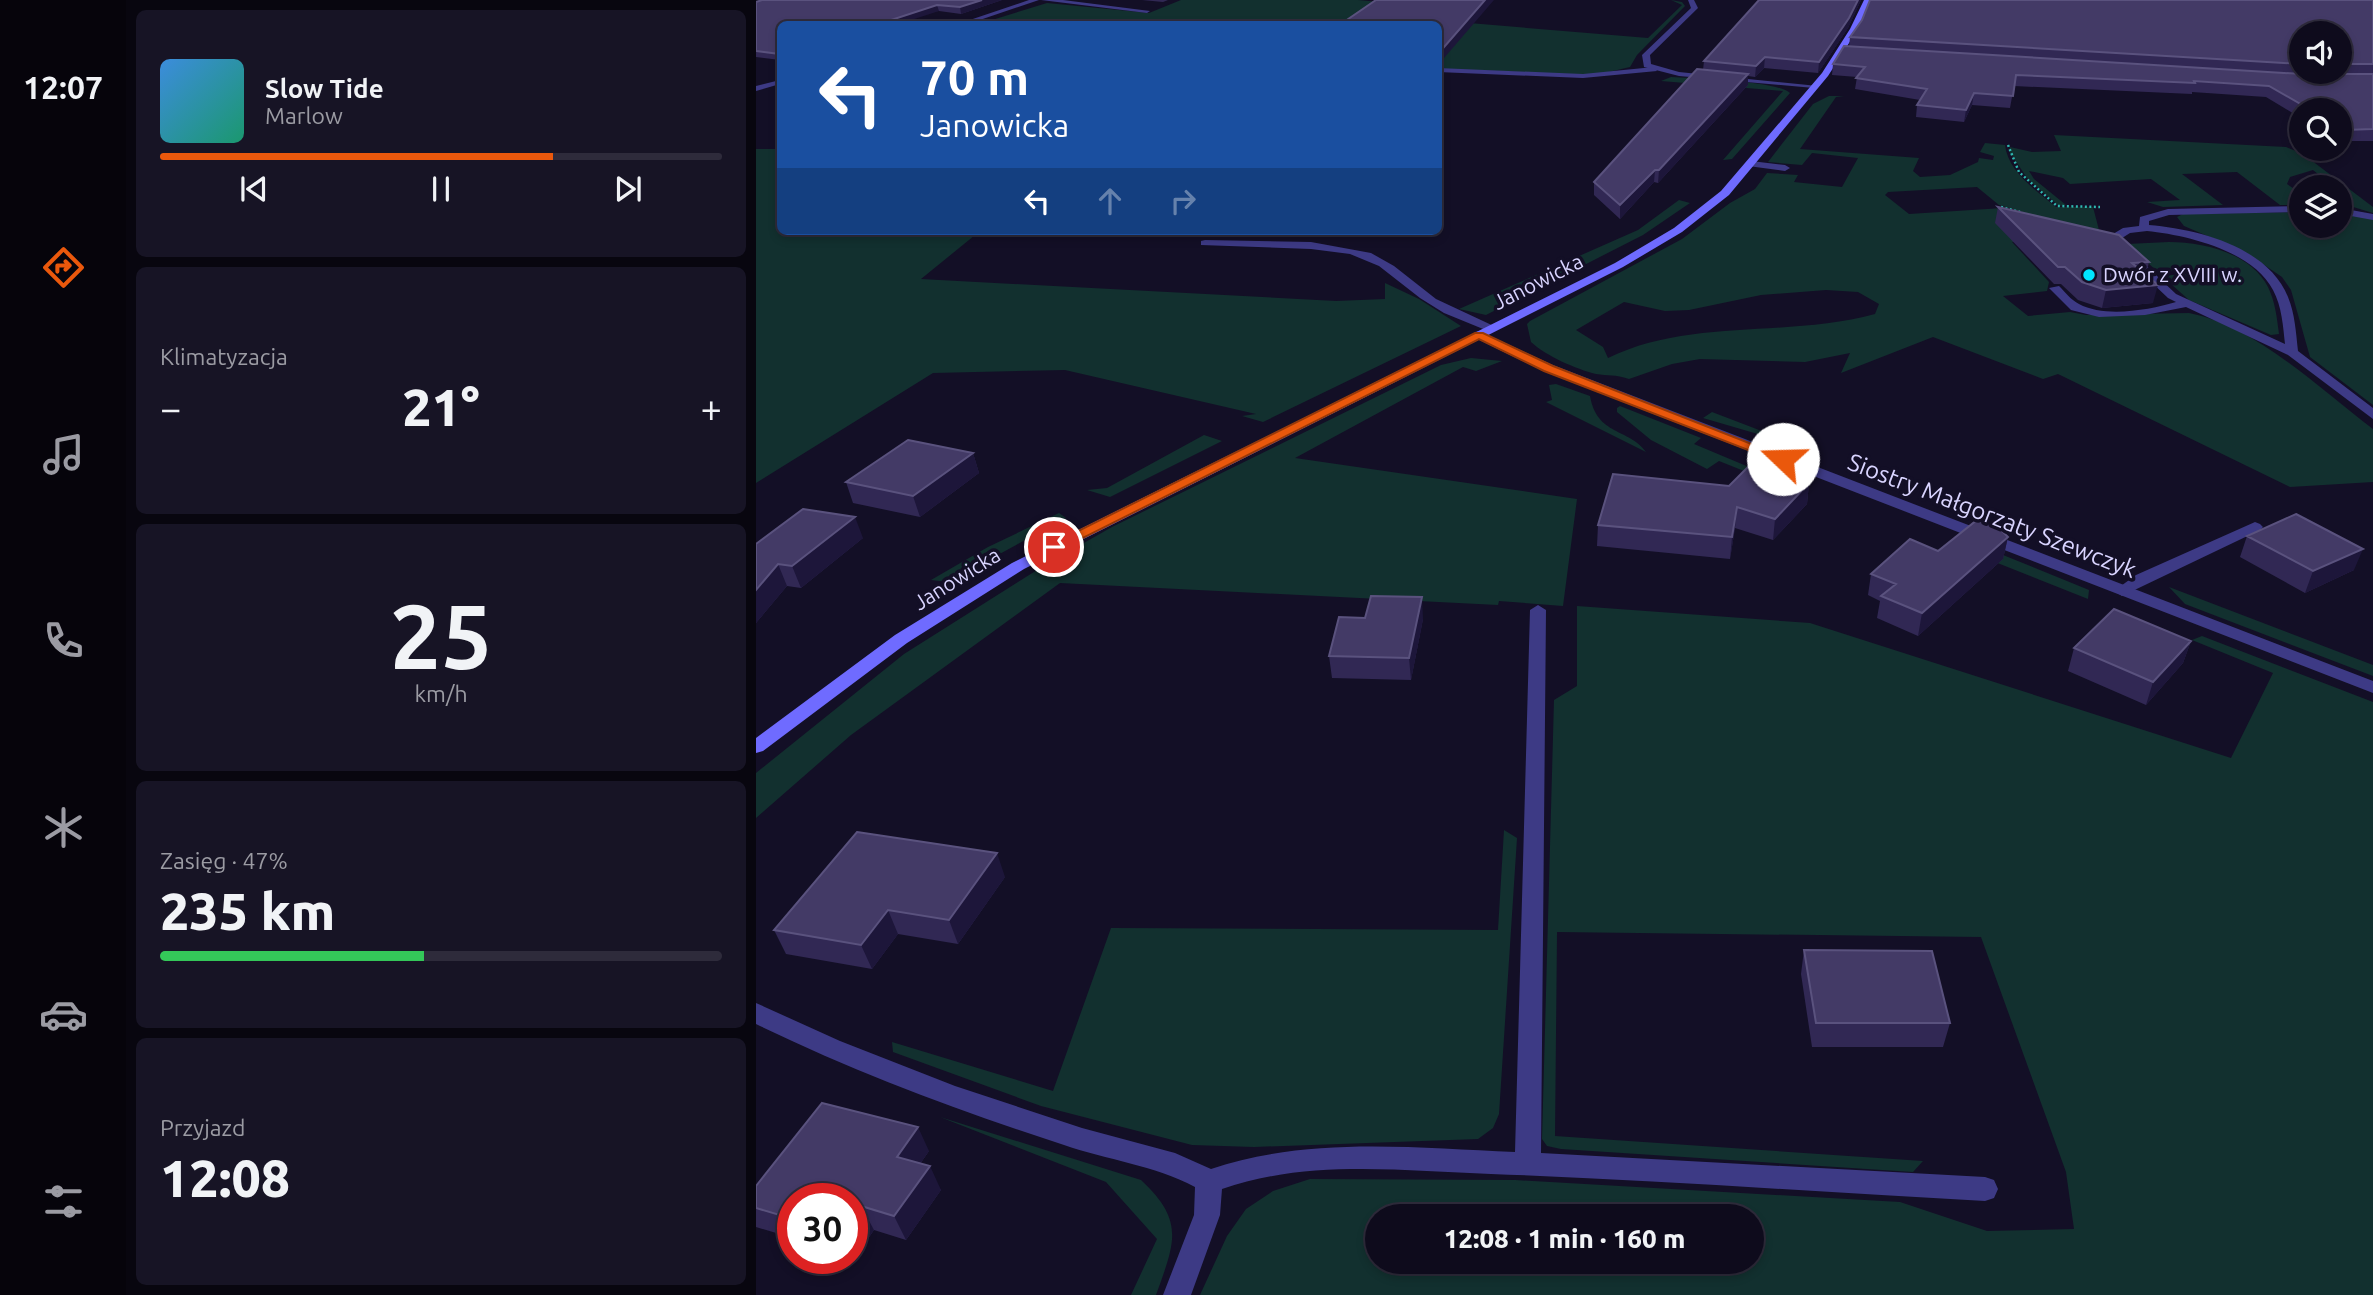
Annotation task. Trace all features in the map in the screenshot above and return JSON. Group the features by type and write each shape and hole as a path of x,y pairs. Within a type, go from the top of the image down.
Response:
{"street":[{"path":"971,21 1036,0"},
{"path":"1044,0 1147,11"},
{"path":"1654,69 1644,62 1646,55 1695,8 1690,0"},
{"name":"Janowicka","path":"756,747 901,639 1017,566 1619,265 1699,216 1751,164 1814,86 1840,52 1867,0"},
{"path":"1840,52 1852,53"},
{"path":"1442,70 1583,76 1654,69 1679,74 1814,86"},
{"path":"756,89 777,83"},
{"path":"1751,164 1785,168"},
{"path":"2144,226 2144,219 2168,212 2289,209"},
{"path":"2352,213 2373,216"},
{"path":"2292,352 2283,295 2268,273 2239,254 2210,242 2144,226 2118,233 2112,239 2114,244 2184,304 2292,352 2373,415"},
{"name":"Siostry Małgorzaty Szewczyk","path":"1205,243 1339,249 1366,255 1395,271 1425,297 1548,368 2373,687"},
{"path":"2055,288 2075,307 2094,312 2153,311 2184,304"},
{"path":"2122,591 2141,578 2255,527"},
{"path":"1528,1164 1538,610"},
{"path":"756,1013 806,1038 922,1085 1067,1136 1186,1167 1209,1181 1248,1168 1322,1158 1528,1164 1985,1189"},
{"path":"1177,1295 1207,1215 1209,1181"}],"path":[{"path":"2007,145 2009,156 2025,178 2057,206 2100,207"},
{"path":"2001,207 2027,214"}],"green space":[{"path":"1181,0 1358,0 1402,4 1385,16 1648,38 1682,5 1671,0 1682,2 1685,6 1637,55 1630,67 1596,75 1442,69 1442,21 989,21 1047,3 1149,13"},
{"path":"1671,77 1753,83 1782,89 1790,93 1732,159 1723,160 1783,91 1661,81"},
{"path":"1829,96 1844,96 1836,97 1800,149 1919,158 1913,171 1920,177 1950,175 1978,162 1979,158 1993,160 1994,156 1980,152 1985,143 2005,145 2007,155 2017,172 2032,187 2056,207 2093,207 2099,230 2093,233 1999,205 1977,187 1888,192 1885,195 1909,214 2003,208 2087,233 2096,239 2012,242 2049,282 2047,291 2003,296 2028,316 2070,312 2086,315 2189,313 2239,331 2286,361 2373,429 2373,482 2290,487 2058,374 2043,379 1933,337 1841,373 1850,353 1805,362 1700,359 1672,364 1629,379 1580,369 1553,357 1531,342 1527,324 1530,321 1682,239 1730,203 1755,189 1767,173 1798,175 1794,182 1842,187 1858,158 1812,153 1802,165 1768,162 1813,104","holes":["1826,290 1858,292 1879,304 1875,314 1842,321 1672,338 1639,346 1608,358 1603,347 1576,330 1624,302 1665,311 1689,310 1761,295"]},
{"path":"2054,135 2286,147 2289,148 2289,161 2312,161 2331,175 2319,175 2313,170 2289,175 2289,205 2280,205 2237,172 2182,174 2223,205 2163,207 2147,202 2180,200 2151,179 2070,184 2063,178 2029,171 2034,179 2066,205 2059,206 2027,178 2009,151 2010,147 2032,152 2061,151"},
{"path":"756,149 777,149 777,235 975,235 921,279 1336,301 1385,299 1385,283 1419,299 1461,326 1263,422 1242,416 1256,414 1065,370 933,373 756,483"},
{"path":"2352,191 2373,207 2373,213 2352,207"},
{"path":"1679,200 1690,203 1643,235 1486,315 1459,309 1638,230"},
{"path":"2289,212 2289,238 2352,238 2352,215 2373,218 2373,405 2310,357 2291,290 2282,277 2245,252 2184,226 2177,217 2183,214"},
{"path":"2169,242 2211,247 2250,266 2268,287 2279,334 2271,335 2189,300 2162,276 2194,273 2190,270 2158,272 2127,244"},
{"path":"1471,358 1502,361 1476,371 1463,367 1295,458 1577,499 1563,606 1060,583 851,735 756,818 756,773 904,654 1045,565 1112,527 1441,365"},
{"path":"1556,384 1590,396 1594,409 1606,425 1639,444 1646,452 1546,402 1552,400 1549,385"},
{"path":"1620,406 1701,438 1694,444 1768,475 1764,479 1719,461 1707,469 1651,440 1617,412"},
{"path":"1712,412 1806,448 1703,418"},
{"path":"1204,435 1222,441 1110,497 1087,490 1107,488"},
{"path":"1059,513 1066,518 948,582 931,580 988,547"},
{"path":"2003,555 2089,590 2088,599 1995,562"},
{"path":"2169,587 2373,665 2373,676 2185,604"},
{"path":"1577,606 1810,623 2231,758 2273,673 2192,640 2202,636 2373,702 2373,1295 1200,1295 1227,1236 1246,1209 1273,1191 1310,1179 1515,1180 1900,1202 1987,1231 2074,1229 2066,1172 1981,937 1557,932 1555,1136 1923,1161 1913,1172 1547,1146 1542,1139 1554,700 1577,686"},
{"path":"1504,830 1517,838 1499,1114 1493,1128 1478,1139 1254,1147 1192,1145 1041,1106 893,1052 892,1042 1053,1091 1111,928 1498,930"},
{"path":"940,1117 1141,1180 1165,1208 1172,1233 1168,1260 1156,1295 1131,1295 1157,1239 1106,1182"}],"building":[{"path":"982,0 960,7 937,5 888,21 777,21 777,54 756,51 756,2"},
{"path":"1376,0 1485,0 1442,49 1442,21 1345,21"},
{"path":"1759,0 1858,0 1819,62 1765,57 1756,66 1704,61"},
{"path":"1870,0 2373,0 2373,64 2352,64 2352,21 2289,21 2289,63 1850,37 1862,20"},
{"path":"1844,46 2289,73 2289,84 2352,84 2352,74 2373,74 2373,129 2352,130 2352,98 2290,98 2269,86 2194,81 2195,83 2016,75 2013,96 1974,93 1966,110 1917,105 1927,89 1856,78 1865,67 1833,64"},
{"path":"1697,69 1748,74 1659,170 1655,170 1620,205 1594,182"},
{"path":"1998,207 2119,235 2149,262 2132,263 2158,285 2106,290 2082,282 2065,267 2058,267"},
{"path":"908,440 973,453 913,496 846,482"},
{"path":"1750,465 1809,483 1775,519 1737,507 1732,537 1598,525 1613,474 1729,486"},
{"path":"803,509 855,517 792,566 778,564 756,590 756,544"},
{"path":"2296,514 2363,549 2313,571 2247,536"},
{"path":"1977,520 1999,528 2008,537 1922,613 1881,596 1896,584 1871,574 1910,539 1938,551"},
{"path":"1371,596 1422,597 1409,658 1329,656 1339,617 1365,618"},
{"path":"2114,609 2191,641 2153,682 2074,648"},
{"path":"857,832 997,853 949,920 888,910 861,945 774,930"},
{"path":"1804,950 1932,951 1950,1023 1816,1023"},
{"path":"822,1103 918,1127 897,1157 930,1166 894,1216 868,1208 868,1183 777,1183 777,1214 756,1208 756,1186"}],"place":[{"name":"Dwór z XVIII w.","path":"2089,275"}],"route":[{"path":"1054,547 1479,335 1548,368 1783,459"}]}
